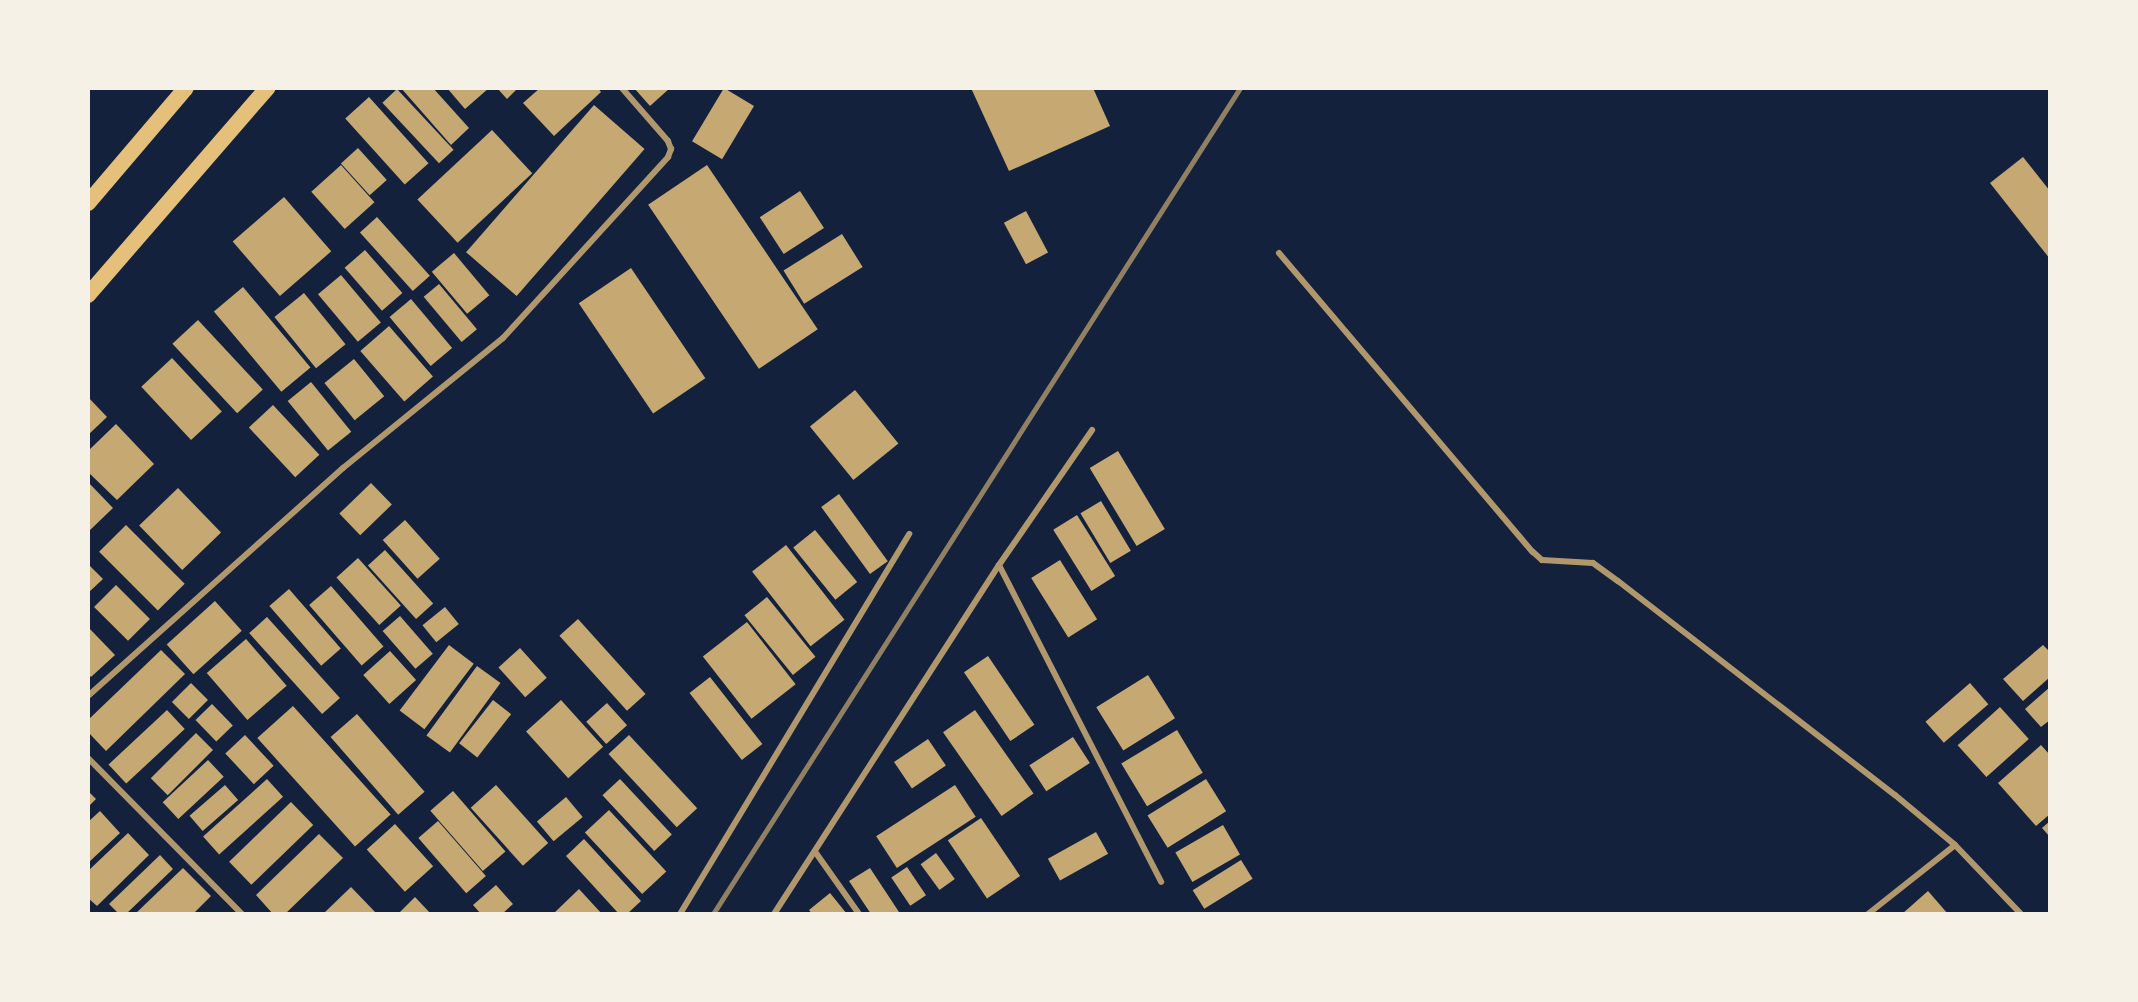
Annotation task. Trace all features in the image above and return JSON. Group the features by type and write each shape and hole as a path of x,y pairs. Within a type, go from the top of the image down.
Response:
{"highway":[{"path":"88,203 186,88"},
{"path":"88,295 267,88"}],"street":[{"path":"88,696 343,468 504,338 668,157 671,149 668,141 622,88"},
{"path":"1280,253 1533,552 1542,560 1593,563 1955,845 2021,914"},
{"path":"774,914 816,853 999,565 1092,430"},
{"path":"680,914 909,534"},
{"path":"999,565 1161,882"},
{"path":"88,758 242,914"},
{"path":"1868,914 1955,845"},
{"path":"816,853 859,914"}],"building":[{"path":"401,88 433,88 469,128 451,145"},
{"path":"447,88 489,88 465,109"},
{"path":"497,88 518,88 507,99"},
{"path":"540,88 598,88 601,92 554,136 523,103"},
{"path":"634,88 670,88 650,106"},
{"path":"724,88 754,106 722,159 692,141"},
{"path":"971,88 1093,88 1110,126 1009,171"},
{"path":"397,89 454,150 439,163 382,103"},
{"path":"369,97 429,163 405,185 345,118"},
{"path":"594,105 645,149 517,296 466,252"},
{"path":"492,130 532,173 458,243 417,200"},
{"path":"358,148 387,180 370,195 341,163"},
{"path":"2023,157 2050,191 2050,259 1990,183"},
{"path":"341,165 374,202 345,229 311,192"},
{"path":"707,165 818,329 759,369 648,205"},
{"path":"800,191 824,228 784,254 760,217"},
{"path":"284,197 331,251 280,296 233,242"},
{"path":"1026,211 1048,252 1026,264 1004,223"},
{"path":"377,217 430,276 413,291 360,232"},
{"path":"842,234 863,267 804,304 783,271"},
{"path":"365,250 402,293 382,311 345,268"},
{"path":"454,253 489,295 467,314 432,272"},
{"path":"631,268 705,378 653,413 579,303"},
{"path":"341,275 381,322 358,342 318,294"},
{"path":"439,284 477,329 462,342 424,297"},
{"path":"243,287 310,367 281,392 214,311"},
{"path":"304,293 346,344 316,368 274,317"},
{"path":"411,299 452,348 431,366 390,317"},
{"path":"198,320 263,389 237,413 172,344"},
{"path":"389,326 433,377 404,401 360,351"},
{"path":"172,358 222,411 191,440 141,387"},
{"path":"354,359 384,396 355,420 324,383"},
{"path":"311,382 351,432 328,451 288,401"},
{"path":"855,390 898,444 853,480 810,427"},
{"path":"88,397 107,417 88,435"},
{"path":"273,405 319,455 295,477 249,428"},
{"path":"116,424 154,464 117,500 88,472 88,451"},
{"path":"1118,451 1165,529 1137,546 1090,468"},
{"path":"88,482 113,508 88,532"},
{"path":"371,483 392,505 360,535 339,514"},
{"path":"178,488 221,533 182,570 139,526"},
{"path":"839,494 888,561 870,574 821,507"},
{"path":"1101,501 1131,551 1110,563 1080,513"},
{"path":"1077,515 1115,576 1091,591 1053,530"},
{"path":"405,520 440,559 418,579 383,540"},
{"path":"126,525 185,584 158,611 99,552"},
{"path":"815,530 857,582 835,600 793,548"},
{"path":"786,545 844,620 811,646 752,571"},
{"path":"385,550 433,604 416,619 368,565"},
{"path":"358,558 401,606 379,625 336,577"},
{"path":"1060,560 1097,619 1068,637 1031,578"},
{"path":"88,564 103,579 88,593"},
{"path":"116,585 150,619 128,641 94,607"},
{"path":"331,586 383,646 362,665 309,605"},
{"path":"289,589 341,649 321,666 269,606"},
{"path":"767,597 815,657 793,675 744,615"},
{"path":"215,601 242,631 193,674 167,644"},
{"path":"445,607 459,624 436,642 422,625"},
{"path":"400,616 433,654 415,669 383,631"},
{"path":"267,617 340,698 322,714 249,633"},
{"path":"578,619 646,694 627,711 559,636"},
{"path":"747,622 796,684 752,719 703,656"},
{"path":"88,627 115,655 91,677 88,674"},
{"path":"246,639 287,686 247,720 207,673"},
{"path":"449,645 474,664 424,729 400,710"},
{"path":"2043,645 2050,652 2050,677 2023,701 2003,679"},
{"path":"520,648 547,678 525,697 498,667"},
{"path":"161,650 185,674 106,751 88,732 88,720"},
{"path":"390,651 416,680 389,704 363,675"},
{"path":"988,656 1034,725 1010,741 964,672"},
{"path":"477,666 500,683 450,753 426,736"},
{"path":"1148,675 1175,718 1123,751 1096,707"},
{"path":"710,677 762,744 742,760 690,693"},
{"path":"191,683 208,700 189,719 172,702"},
{"path":"1970,683 1988,704 1944,743 1925,722"},
{"path":"2050,687 2050,720 2041,727 2025,709"},
{"path":"493,700 511,714 477,758 459,743"},
{"path":"561,700 603,747 568,778 526,731"},
{"path":"607,703 627,725 606,744 586,722"},
{"path":"212,704 233,726 216,742 195,720"},
{"path":"293,706 391,814 355,847 257,738"},
{"path":"2000,707 2029,739 1986,777 1958,745"},
{"path":"167,710 185,729 126,784 108,765"},
{"path":"975,710 1034,794 1002,816 943,732"},
{"path":"357,714 425,792 398,815 331,737"},
{"path":"1177,730 1203,773 1147,806 1121,763"},
{"path":"196,733 213,750 168,795 151,778"},
{"path":"245,735 274,766 254,784 225,753"},
{"path":"629,735 697,808 677,827 609,754"},
{"path":"1073,737 1090,763 1046,791 1029,765"},
{"path":"928,739 946,766 912,788 894,762"},
{"path":"2041,745 2050,755 2050,814 2036,826 1998,783"},
{"path":"208,760 224,777 178,819 163,802"},
{"path":"267,779 283,797 219,854 203,837"},
{"path":"620,779 672,835 654,851 602,795"},
{"path":"1206,779 1226,811 1168,848 1147,816"},
{"path":"225,785 238,800 203,831 190,816"},
{"path":"496,785 548,843 523,866 471,808"},
{"path":"955,785 976,817 897,868 876,836"},
{"path":"88,791 96,799 88,807"},
{"path":"453,791 505,851 483,871 430,811"},
{"path":"566,797 583,817 554,841 537,821"},
{"path":"291,802 313,825 251,885 229,862"},
{"path":"609,810 666,871 642,894 585,833"},
{"path":"100,811 120,833 88,863 88,822"},
{"path":"981,818 1020,876 987,898 948,840"},
{"path":"438,821 486,876 466,893 418,838"},
{"path":"2050,821 2050,837 2042,828"},
{"path":"395,824 433,866 405,892 367,849"},
{"path":"1223,825 1240,854 1192,882 1175,852"},
{"path":"1096,832 1108,854 1060,881 1048,859"},
{"path":"128,833 149,855 97,906 88,898 88,871"},
{"path":"319,834 343,858 285,914 273,914 256,895"},
{"path":"584,839 641,901 627,914 619,914 566,856"},
{"path":"936,853 955,879 939,890 921,864"},
{"path":"160,855 173,869 126,914 119,914 109,904"},
{"path":"1241,860 1253,879 1204,909 1193,890"},
{"path":"907,867 926,895 910,906 891,878"},
{"path":"183,868 211,896 193,914 135,914"},
{"path":"870,868 899,912 896,914 871,914 849,881"},
{"path":"496,885 513,904 502,914 481,914 473,905"},
{"path":"351,887 377,914 323,914"},
{"path":"579,889 602,914 553,914"},
{"path":"1928,891 1948,914 1902,914"},
{"path":"830,893 847,914 812,914 809,910"},
{"path":"415,897 431,914 398,914"}],"railway":[{"path":"713,914 1240,88"}]}
